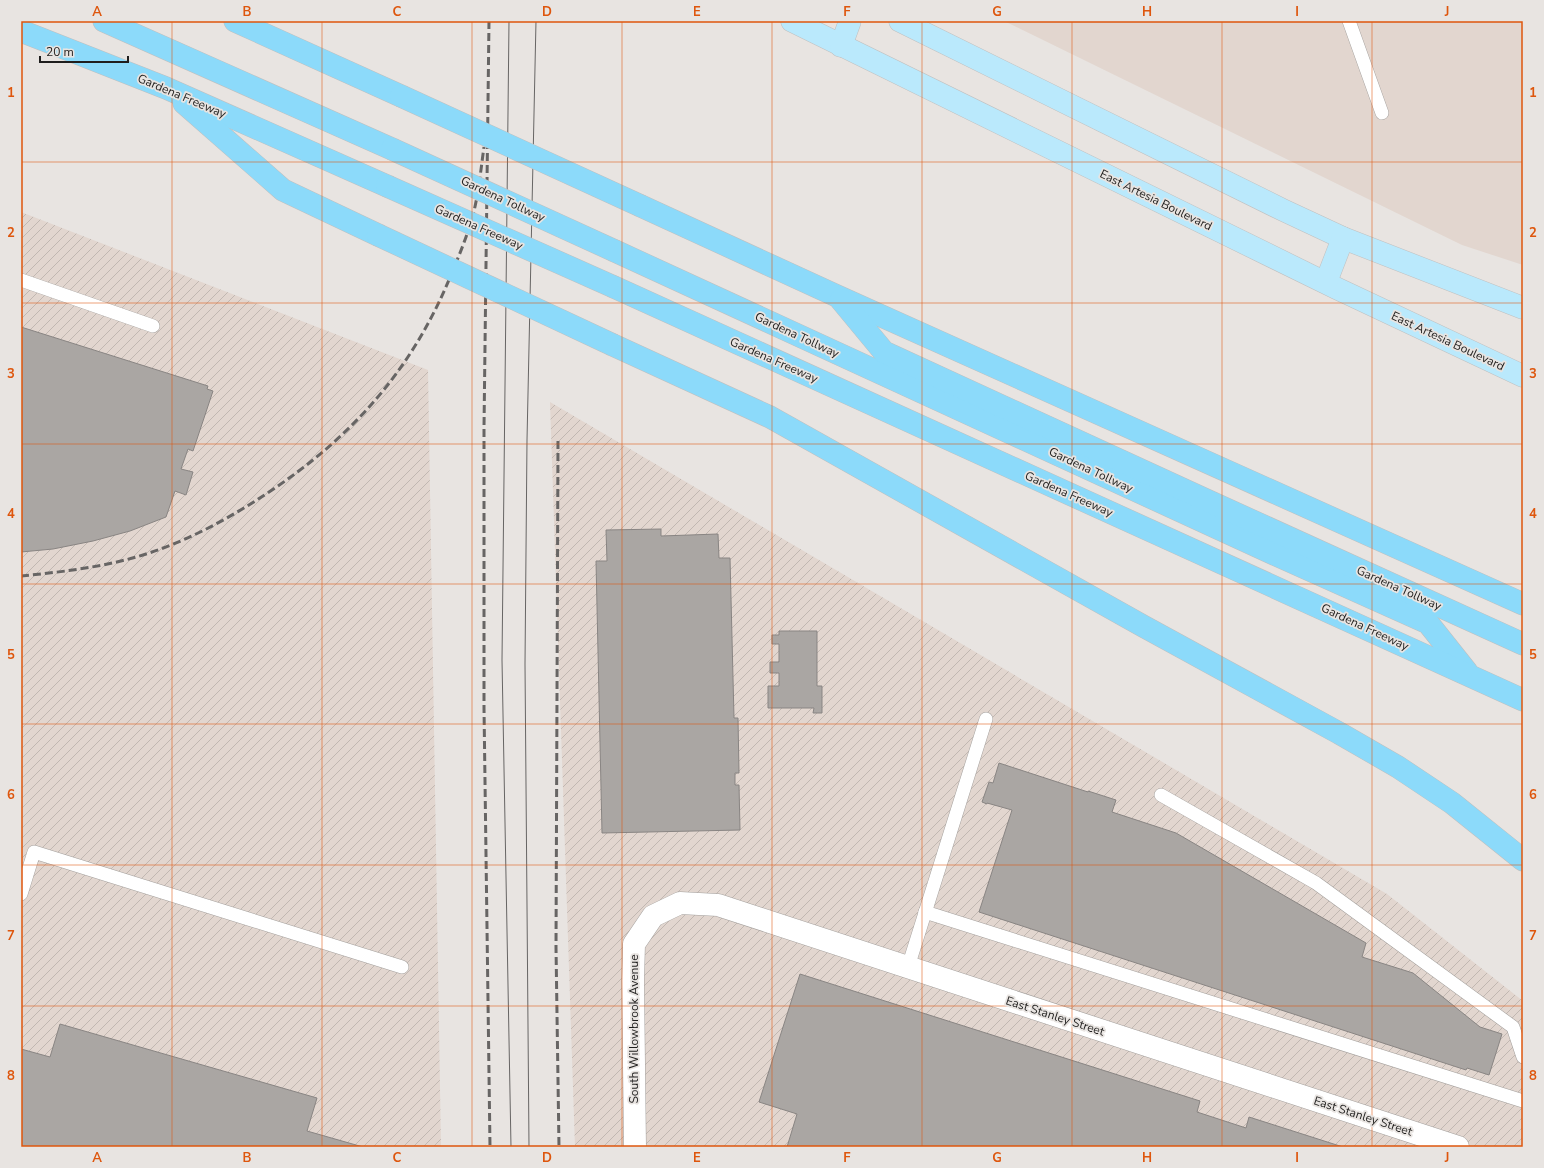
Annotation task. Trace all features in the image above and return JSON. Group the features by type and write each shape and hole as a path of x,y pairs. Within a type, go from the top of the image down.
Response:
{"highway":[{"name":"Gardena Tollway","path":"104,21 392,149 1274,554 1428,623 1471,676"},
{"path":"235,21 837,296 1523,604"},
{"name":"Gardena Freeway","path":"21,31 166,88 614,287 1523,700"},
{"path":"166,88 283,190 770,417 1398,767 1452,803 1523,860"},
{"name":"Gardena Tollway","path":"837,296 884,352 1523,644"}],"main road":[{"name":"East Artesia Boulevard","path":"792,21 1445,340 1523,376"},
{"path":"841,46 850,21"},
{"path":"900,21 1343,238 1523,308"},
{"path":"1326,282 1343,238"}],"street":[{"name":"East Stanley Street","path":"652,916 680,903 718,905 1458,1147"},
{"name":"South Willowbrook Avenue","path":"636,1147 633,981 634,944 652,916"}],"lane":[{"path":"1349,21 1382,113"},
{"path":"21,280 153,326"},
{"path":"908,967 986,719"},
{"path":"1161,795 1316,883 1512,1027 1523,1057"},
{"path":"21,894 34,852 402,967"},
{"path":"925,912 1523,1101"}],"shaded area":[{"path":"1004,21 1523,21 1523,265 1462,245"},
{"path":"21,212 428,370 441,1147 21,1147"},
{"path":"550,402 1387,894 1523,1001 1523,1147 575,1147"}],"building":[{"path":"21,327 208,386 207,389 213,391 193,451 188,449 181,469 193,472 186,495 175,491 166,517 130,531 93,541 53,549 21,552"},
{"path":"661,529 661,536 718,534 719,558 730,558 734,718 738,718 739,773 735,773 735,785 739,785 740,830 602,833 596,561 607,561 606,530"},
{"path":"779,631 817,631 817,686 822,686 822,713 813,713 814,708 768,708 768,686 779,686 779,673 770,673 770,662 779,662 779,644 772,644 772,635 779,635"},
{"path":"999,763 1116,800 1112,812 1176,833 1366,943 1362,957 1413,973 1480,1027 1502,1034 1489,1075 1467,1068 1466,1070 979,912 1012,810 982,802 989,782 993,783"},
{"path":"800,974 1200,1101 1197,1112 1246,1128 1249,1117 1343,1147 787,1147 797,1114 759,1102"},
{"path":"60,1024 317,1098 307,1131 363,1147 21,1147 21,1049 50,1057"}],"tram line":[{"path":"509,21 502,660 511,1147"},
{"path":"529,1147 525,664 527,440 536,21"}],"railway":[{"path":"489,21 484,428 484,708 490,1147"},
{"path":"21,576 67,571 113,563 143,555 176,543 224,520 254,502 300,470 329,447 379,396 401,367 438,305 459,256 472,218 484,147"},
{"path":"558,441 556,947 559,1147"}]}
